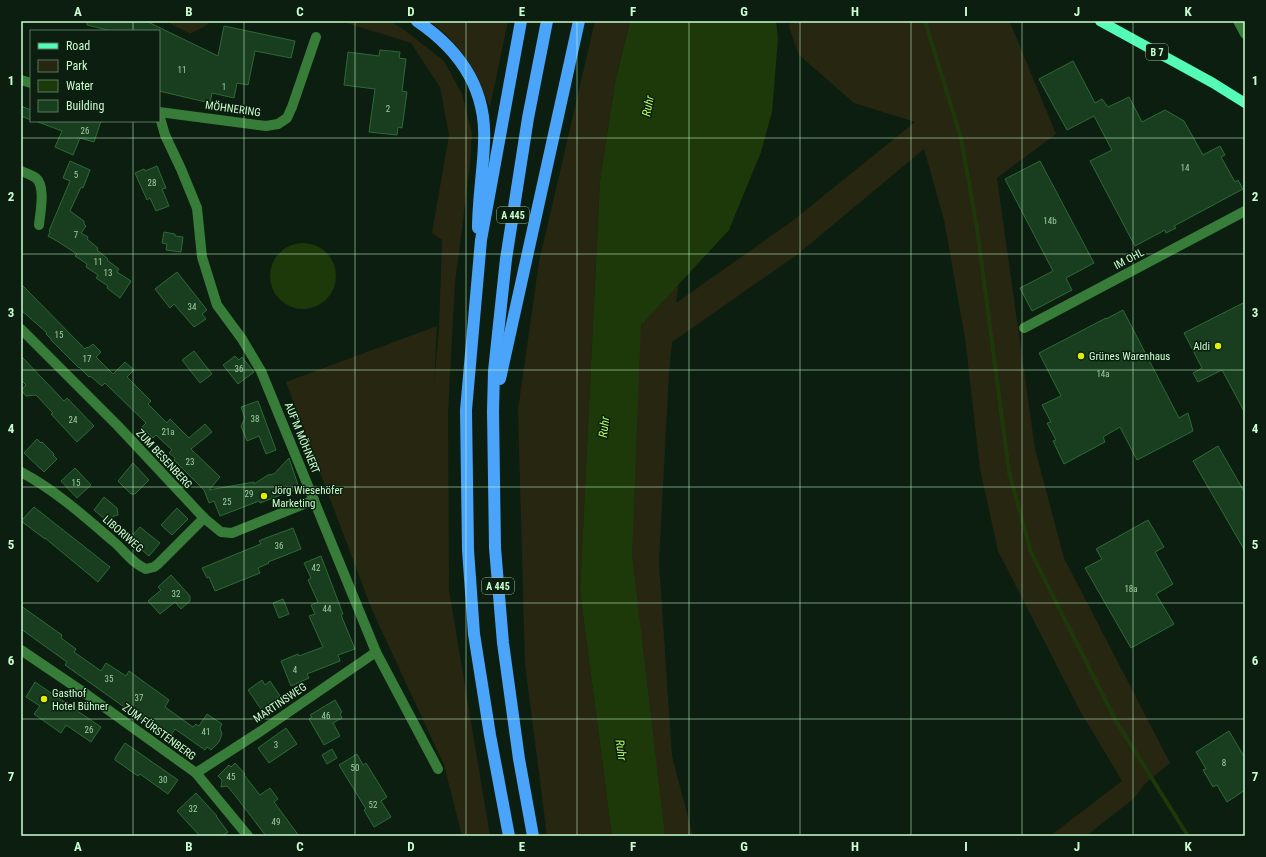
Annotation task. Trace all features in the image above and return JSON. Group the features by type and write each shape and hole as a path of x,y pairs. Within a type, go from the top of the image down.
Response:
{"highway":[{"path":"416,21 435,34 451,48 467,70 478,94 485,130 478,214 478,263"},
{"name":"A 445","path":"509,836 490,735 474,634 468,550 466,410 478,263 521,21"},
{"name":"A 445","path":"533,836 518,759 503,643 495,548 493,411 494,371 506,259 528,118 548,21"},
{"path":"493,411 579,21"}],"main road":[{"name":"B 7","path":"1100,21 1213,83 1245,103"}],"street":[{"path":"1238,21 1245,34"},
{"name":"MÖHNERING","path":"160,113 266,126 278,124 287,118 292,107 316,37"},
{"name":"AUF'M MÖHNERT","path":"160,117 165,135 182,169 197,208 202,257 217,305 242,339 261,371 376,652 438,769"},
{"path":"21,171 37,179 41,185 39,225"},
{"name":"IM OHL","path":"1024,328 1245,211"},
{"name":"ZUM BESENBERG","path":"21,329 118,426 204,518 221,532 232,534 314,500"},
{"name":"LIBORIWEG","path":"21,472 54,492 118,545 129,556 146,568 154,567 158,564 204,518"},
{"name":"ZUM FÜRSTENBERG","path":"21,650 86,694 196,773 248,836"},
{"name":"MARTINSWEG","path":"196,773 261,731 376,652"}],"green space":[{"path":"166,21 209,21 207,25 190,34"},
{"path":"340,21 389,21 403,29 444,61 462,94 472,133 470,165 455,283 448,412 449,590 490,836 462,836 444,765 372,610 286,382 437,326 434,384 439,330 442,240 432,233 449,135 440,87 411,43"},
{"path":"429,21 508,21 490,107 473,70 466,59 450,39"},
{"path":"595,21 630,21 615,83 600,180 580,591 612,836 547,836 525,664 518,410 539,262"},
{"path":"791,21 1008,21 1012,27 1056,134 997,178 1035,449 1064,558 1170,763 1146,783 1132,800 1086,836 1050,836 1122,781 1079,709 998,551 980,469 965,338 944,220 924,149 798,254 672,342 659,562 672,756 693,836 665,836 646,771 625,621 635,369 663,177 693,185 676,303 791,222 915,122 854,103 799,55 789,27"}],"water":[{"name":"Ruhr","path":"630,21 776,21 778,38 772,112 761,152 729,230 641,325 632,555 665,836 612,836 580,591 600,180 615,83"},
{"path":"296,243 310,243 322,248 331,257 336,269 334,289 327,300 310,309 296,309 284,304 275,295 270,283 270,269 275,257 284,248"}],"building":[{"path":"87,21 146,21 218,56 224,26 295,41 291,58 255,51 248,85 237,83 234,98 212,93 210,103 160,91 160,30 108,30 87,25"},
{"path":"380,50 400,52 399,58 406,59 402,91 407,92 402,128 398,127 397,135 369,132 375,89 344,85 348,52 379,56"},
{"path":"1073,61 1095,103 1102,99 1108,107 1129,97 1142,122 1165,110 1184,121 1203,155 1220,146 1225,155 1221,157 1235,182 1238,180 1243,189 1174,226 1176,228 1166,233 1165,230 1135,246 1090,161 1112,150 1094,116 1067,130 1039,79"},
{"path":"21,106 30,110 30,120 21,116"},
{"path":"38,122 101,122 94,142 80,138 73,155 55,147 62,131"},
{"path":"70,161 90,170 83,188 81,187 70,211 84,221 86,226 81,233 88,237 87,239 98,248 97,250 119,269 117,272 131,281 120,298 107,288 108,286 96,278 98,275 86,267 87,264 75,256 77,254 48,236 70,181 63,178"},
{"path":"1040,161 1094,263 1066,278 1072,290 1032,311 1020,288 1053,271 1005,179"},
{"path":"157,166 166,188 162,189 169,206 156,211 150,198 147,200 135,173"},
{"path":"164,232 183,237 181,252 166,250 167,244 162,243"},
{"path":"177,272 207,310 202,314 206,319 194,327 174,304 170,308 155,289"},
{"path":"21,284 85,349 93,344 101,352 96,357 113,374 125,362 134,370 127,377 151,401 148,404 167,423 170,419 189,438 205,424 212,432 191,449 220,477 209,490 254,482 254,484 268,475 274,474 289,458 299,488 220,516 214,501 209,503 204,490 174,460 175,458 169,453 172,450 156,435 153,438 142,427 146,423 105,383 102,386 79,368 51,340 46,334 47,333 21,310"},
{"name":"Aldi","path":"1245,302 1245,413 1222,370 1198,382 1193,373 1202,368 1184,333"},
{"path":"1123,310 1179,418 1188,413 1193,431 1137,460 1120,427 1103,437 1105,442 1064,464 1053,441 1056,440 1047,423 1051,422 1042,405 1061,396 1039,353"},
{"path":"194,351 212,374 200,383 182,360"},
{"path":"21,356 64,401 67,398 94,426 77,442 36,395 26,396 21,390 26,385 21,380"},
{"path":"235,356 239,360 242,357 254,372 238,384 223,365"},
{"path":"258,401 276,450 266,454 259,436 247,441 241,426 245,418 241,407"},
{"path":"37,439 54,454 53,455 57,459 44,472 24,453"},
{"path":"1218,446 1245,493 1245,551 1193,461"},
{"path":"133,463 149,480 135,494 131,494 118,481"},
{"path":"75,468 91,485 77,498 61,481"},
{"path":"104,497 117,508 118,515 114,516 108,522 94,510"},
{"path":"34,507 110,567 98,582 45,538 21,521"},
{"path":"177,508 188,519 172,535 161,525"},
{"path":"1148,520 1164,547 1155,552 1173,584 1156,594 1174,624 1131,648 1085,568 1102,559 1096,549"},
{"path":"140,527 160,543 149,556 129,539"},
{"path":"293,528 301,549 268,562 269,563 258,568 260,573 215,591 209,577 207,578 202,568 261,544 259,541"},
{"path":"321,556 343,614 341,615 355,649 338,655 340,661 307,674 309,678 291,686 281,661 298,654 299,656 323,647 309,616 315,614 311,605 318,602 308,580 311,578 304,563"},
{"path":"171,575 190,596 190,601 181,609 175,602 160,614 148,601 161,590 158,587"},
{"path":"283,599 289,614 279,618 273,603"},
{"path":"21,606 62,635 61,638 76,649 74,652 101,671 106,663 126,676 129,671 169,700 165,707 193,727 196,724 199,726 207,714 222,724 220,728 222,734 219,742 211,750 207,747 205,750 175,729 171,735 143,716 141,719 65,665 67,662 21,629"},
{"path":"262,680 265,685 270,681 280,696 275,699 277,702 263,712 248,690"},
{"path":"35,682 66,703 67,702 101,727 91,742 66,725 61,733 34,714 40,706 26,697"},
{"path":"335,700 342,712 340,714 342,718 333,723 340,736 324,745 309,719 312,717 310,715"},
{"path":"286,728 297,744 269,763 258,748"},
{"path":"1229,731 1245,758 1245,790 1227,802 1217,785 1213,787 1203,770 1206,769 1196,752"},
{"path":"125,743 178,780 168,794 140,774 138,776 115,760"},
{"path":"332,749 337,758 327,764 322,755"},
{"path":"357,754 363,765 366,763 387,797 381,801 391,817 374,827 364,810 366,809 339,765"},
{"path":"235,763 260,795 270,788 278,799 274,802 299,836 266,836 227,786 221,787 222,780 218,776 229,765 231,767"},
{"path":"196,793 217,816 228,832 222,836 200,836 177,811"}],"waterway":[{"path":"925,21 961,138 977,228 1009,472 1031,552 1116,721 1188,836"}],"place":[{"name":"Aldi","path":"1218,346"},
{"name":"Grünes Warenhaus","path":"1081,356"},
{"name":"Jörg Wiesehöfer Marketing","path":"264,496"},
{"name":"Gasthof Hotel Bühner","path":"44,699"}]}
